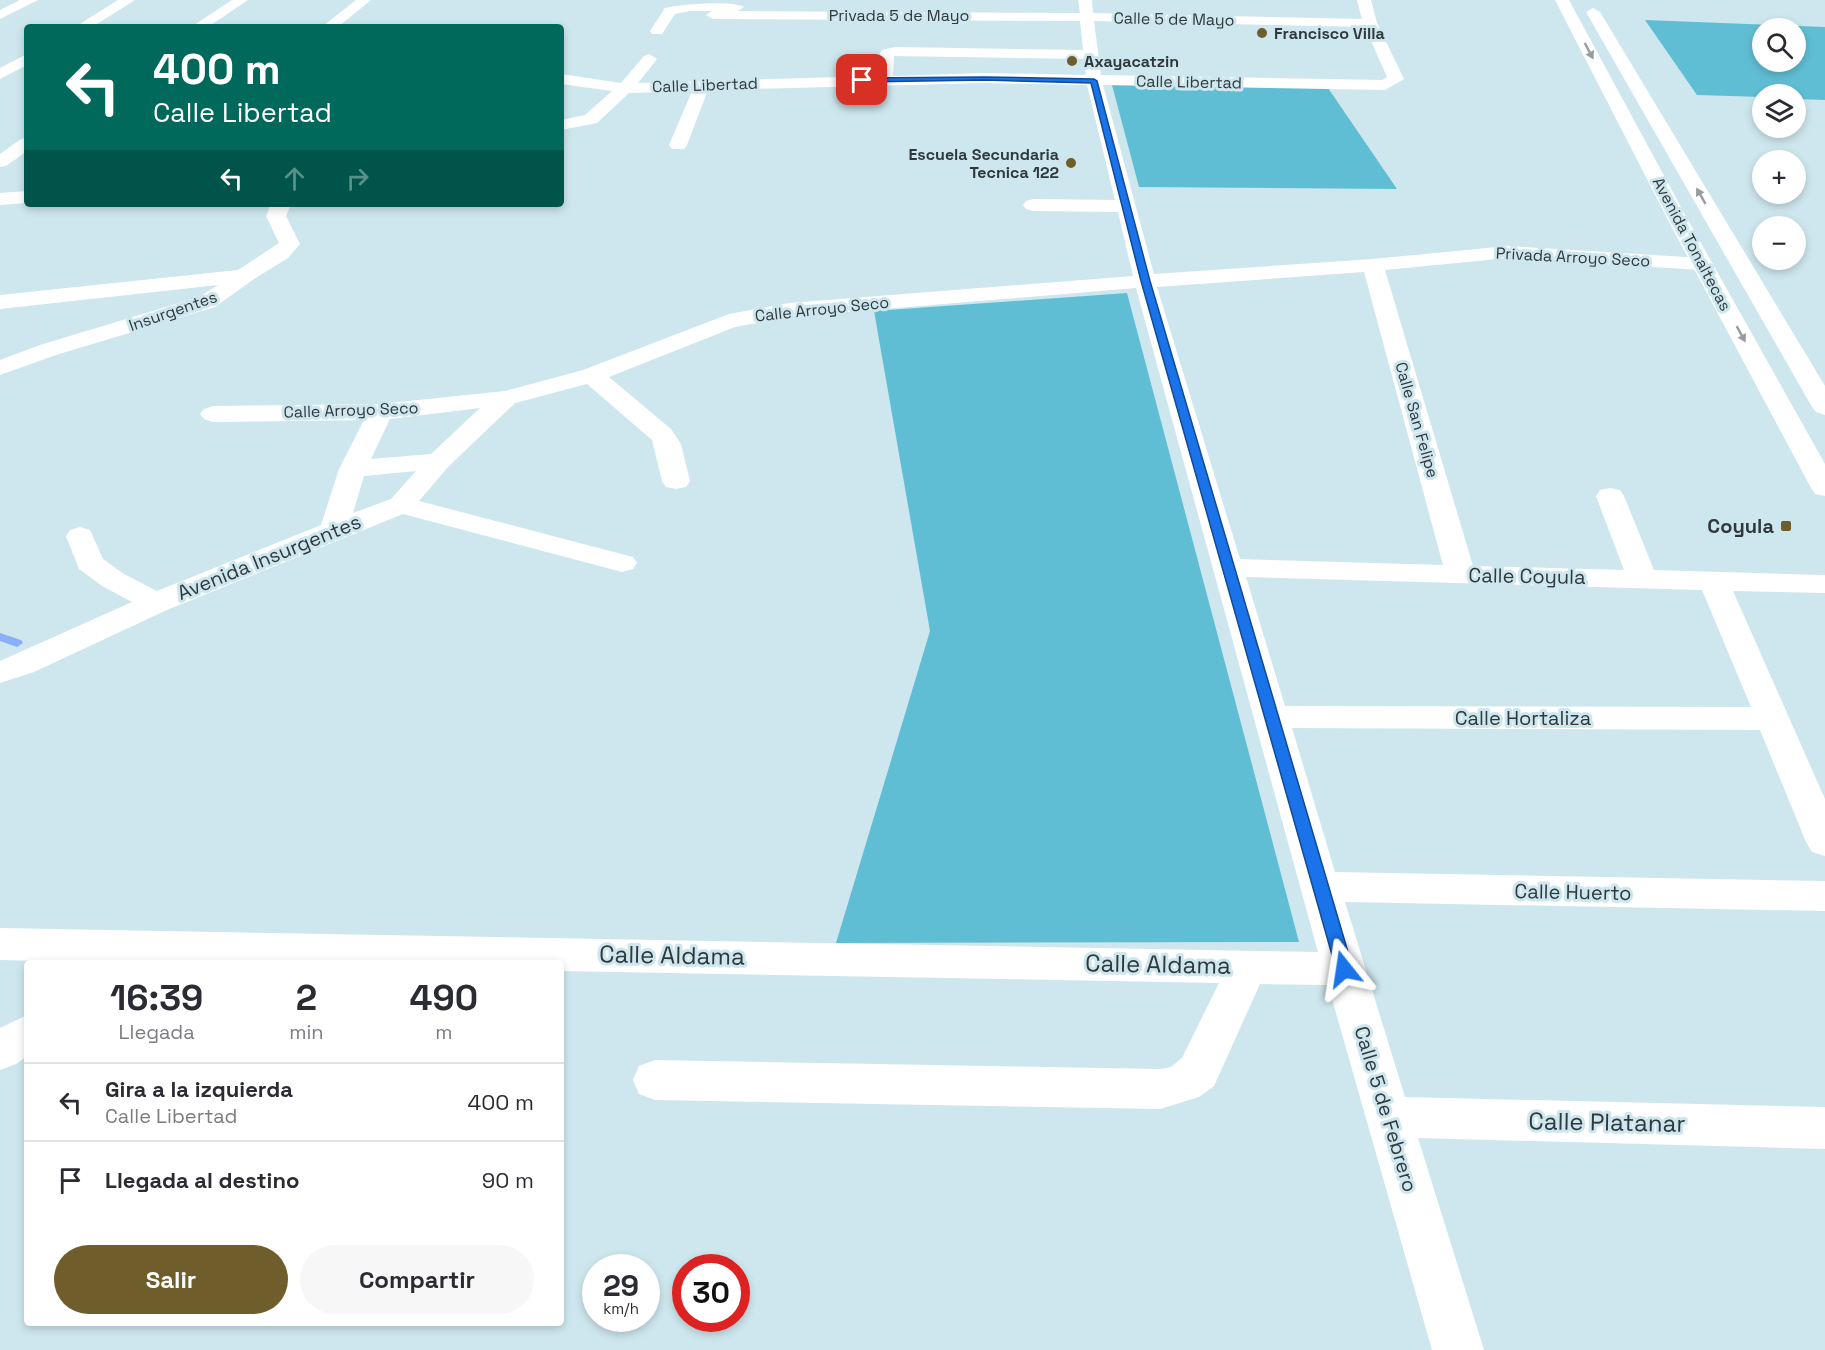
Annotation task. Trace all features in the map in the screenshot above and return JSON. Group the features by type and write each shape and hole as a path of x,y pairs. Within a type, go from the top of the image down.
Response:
{"street":[{"path":"0,15 31,0"},
{"path":"87,24 128,0"},
{"path":"203,24 241,0"},
{"path":"220,24 258,0"},
{"path":"333,24 364,0"},
{"path":"657,31 670,11 679,9 794,7 847,0"},
{"path":"1364,0 1370,23"},
{"name":"Avenida Tonaltecas","path":"1562,0 1702,264 1825,488"},
{"name":"Avenida Tonaltecas","path":"1586,0 1825,407"},
{"name":"Calle 5 de Mayo","path":"1085,9 1370,23"},
{"name":"Privada 5 de Mayo","path":"712,15 995,15 1085,9"},
{"name":"Calle 5 de Febrero","path":"1085,9 1092,68 1145,281 1230,568 1344,969 1458,1350"},
{"name":"Calle Libertad","path":"885,80 887,52 895,51 1092,68 1385,85 1396,79 1370,23"},
{"path":"564,124 591,118 625,88 650,59"},
{"path":"0,74 24,61"},
{"name":"Calle Libertad","path":"564,79 625,88 885,80 1092,68"},
{"path":"0,83 18,82"},
{"path":"678,145 702,85"},
{"path":"0,162 24,145"},
{"path":"0,199 24,197"},
{"path":"1033,205 1127,206"},
{"path":"244,276 279,254 290,244 276,216 279,207"},
{"name":"Privada Arroyo Seco","path":"1372,266 1508,252 1702,264"},
{"name":"Calle Arroyo Seco","path":"213,414 380,412 506,398 592,375 729,321 789,310 1145,281 1372,266"},
{"name":"Calle San Felipe","path":"1372,266 1461,574"},
{"name":"Insurgentes","path":"0,302 244,276"},
{"name":"Insurgentes","path":"0,368 48,350 207,302 222,295 244,276"},
{"path":"592,375 662,435 668,444 676,481"},
{"name":"Avenida Insurgentes","path":"0,672 22,665 156,603 401,505 439,461 506,398"},
{"path":"334,530 353,469 380,412"},
{"path":"353,469 439,461"},
{"path":"1610,496 1642,578"},
{"path":"401,505 622,563"},
{"path":"80,536 90,563 112,580 156,603"},
{"name":"Calle Coyula","path":"1230,568 1825,584"},
{"path":"1713,580 1825,842"},
{"name":"Calle Hortaliza","path":"1273,717 1773,719"},
{"name":"Calle Huerto","path":"1322,887 1825,896"},
{"name":"Calle Aldama","path":"0,944 144,955 1248,966 1344,969"},
{"path":"655,1080 1160,1089 1183,1083 1198,1072 1248,966"},
{"path":"0,1051 24,1035"},
{"name":"Calle Platanar","path":"1389,1117 1825,1128"}],"shaded area":[{"path":"1645,20 1752,24 1752,72 1806,72 1806,26 1825,27 1825,100 1806,99 1806,84 1752,84 1752,97 1697,95"},
{"path":"1112,85 1326,85 1397,189 1139,187"},
{"path":"1127,293 1299,942 836,943 930,631 874,311"}],"waterway":[{"path":"0,637 17,643"}],"place":[{"name":"Francisco Villa","path":"1262,33"},
{"name":"Axayacatzin","path":"1072,61"},
{"name":"Escuela Secundaria Tecnica 122","path":"1071,163"},
{"name":"Coyula","path":"1786,526"}],"route":[{"path":"862,80 985,78 1094,81 1145,281 1273,717 1344,969"}]}
